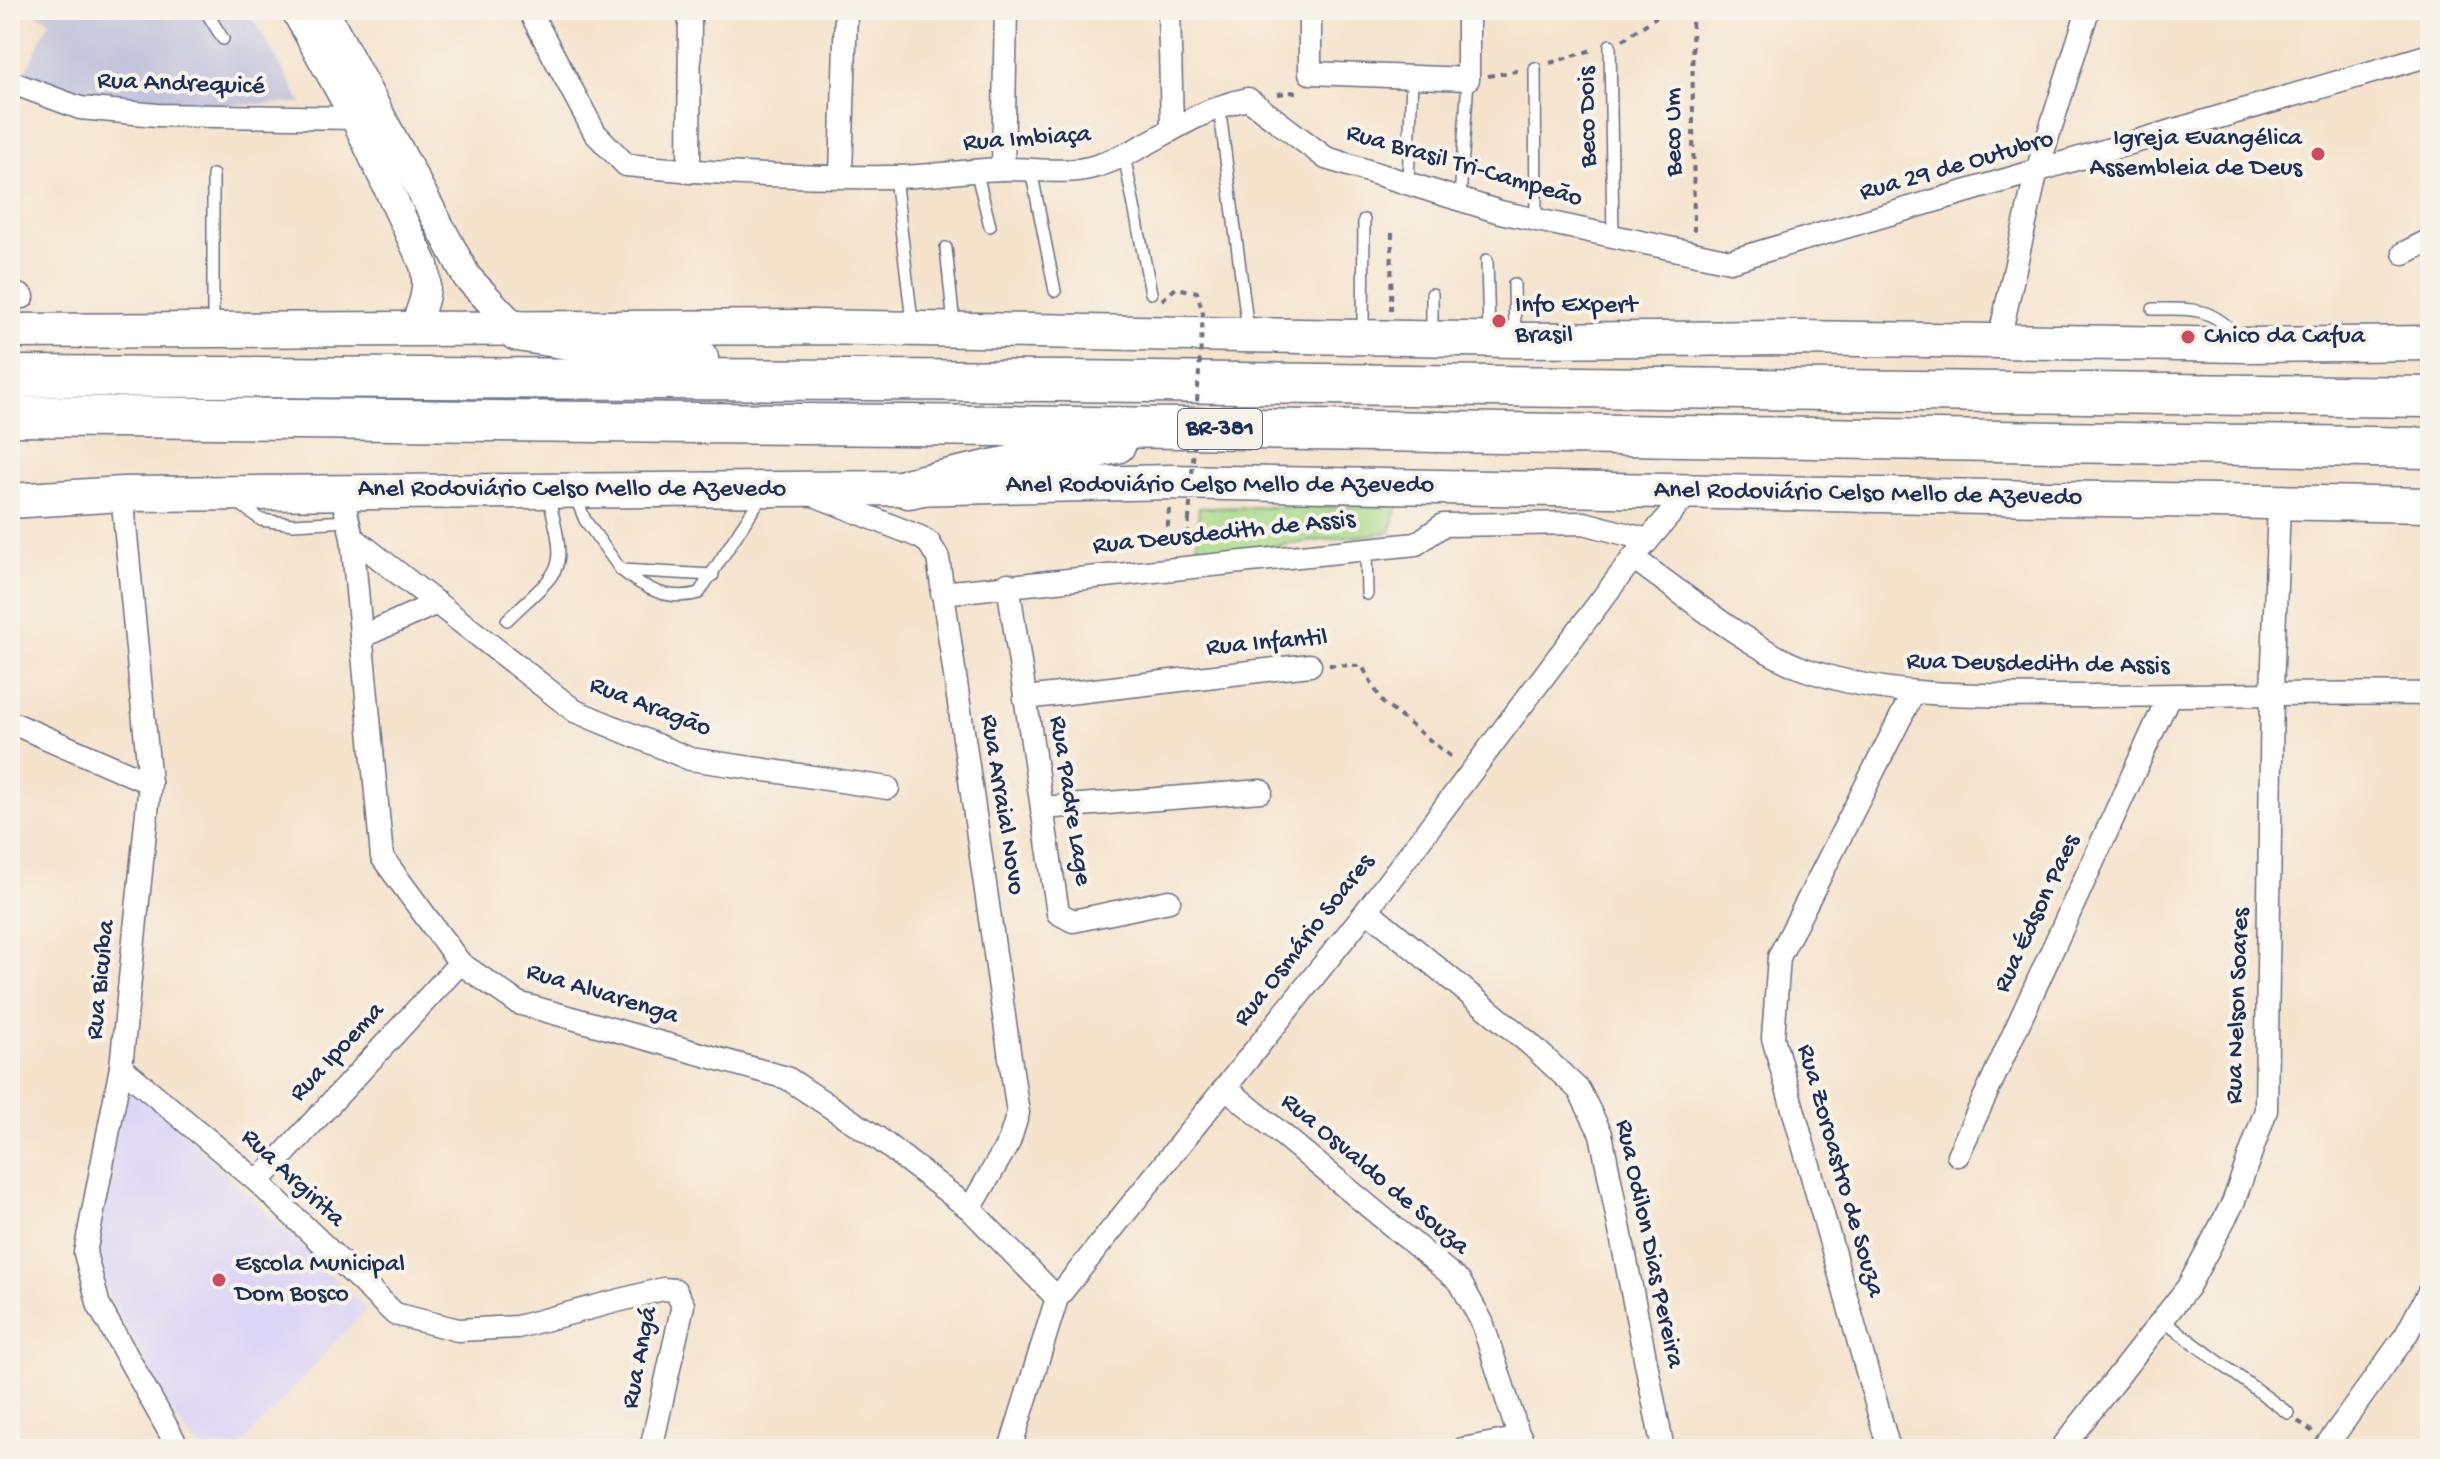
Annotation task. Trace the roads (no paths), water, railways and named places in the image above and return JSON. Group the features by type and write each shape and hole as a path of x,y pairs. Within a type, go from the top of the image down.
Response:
{"highway":[{"path":"518,331 828,380"},
{"name":"BR-381","path":"10,376 828,380 2430,397"},
{"name":"Anel Rodoviário Celso Mello de Azevedo","path":"10,416 1187,428 2430,448"},
{"path":"909,488 1187,428"},
{"path":"2378,449 2430,457"}],"main road":[{"path":"10,331 413,328 518,331 815,327 1502,340 1999,340 2247,345 2430,343"},
{"name":"Anel Rodoviário Celso Mello de Azevedo","path":"10,501 226,492 347,516 560,490 909,488 1171,482 2279,505 2430,505"}],"street":[{"path":"295,10 355,118 424,265 428,281 413,328"},
{"path":"324,10 467,277 518,331"},
{"name":"Rua Imbiaça","path":"529,10 595,133 626,165 689,172 895,177 976,170 1091,168 1124,155 1172,126 1219,104 1248,99"},
{"path":"689,172 690,10"},
{"path":"841,175 846,10"},
{"path":"1003,169 1006,10"},
{"path":"1169,10 1172,126"},
{"path":"1310,10 1310,73 1412,79 1468,79 1468,10"},
{"path":"1999,340 2036,174 2088,10"},
{"name":"Rua 29 de Outubro","path":"1730,261 2036,174 2430,55"},
{"name":"Rua Andrequicé","path":"10,82 80,108 157,115 355,118"},
{"name":"Rua Brasil Tri-Campeão","path":"1248,99 1326,158 1536,220 1730,261"},
{"path":"2404,253 2430,240"},
{"name":"Rua Arraial Novo","path":"782,489 929,543 938,558 1018,1113 1009,1142 970,1209"},
{"name":"Rua Osmário Soares","path":"1010,1449 1057,1298 1367,910 1469,771 1633,558 1690,491"},
{"name":"Rua Bicuíba","path":"122,494 150,783 121,1067 85,1253 99,1306 179,1449"},
{"name":"Rua Nelson Soares","path":"2061,1449 2188,1287 2233,1203 2266,1110 2272,691 2279,505"},
{"name":"Rua Aragão","path":"347,516 437,603 575,711 690,759 888,788"},
{"name":"Rua Alvarenga","path":"347,516 382,857 460,963 518,1003 787,1078 879,1139 970,1209 1057,1298"},
{"name":"Rua Deusdedith de Assis","path":"942,593 1416,544 1443,525 1584,523 1648,540"},
{"name":"Rua Deusdedith de Assis","path":"1633,558 1746,637 1805,670 1912,695 2169,696 2272,691 2430,694"},
{"name":"Rua Padre Lage","path":"1008,584 1058,913 1073,921 1169,901"},
{"path":"361,637 437,603"},
{"name":"Rua Infantil","path":"1025,698 1310,665"},
{"name":"Rua Zoroastro de Souza","path":"1889,1449 1773,1038 1779,957 1912,695"},
{"name":"Rua Édson Paes","path":"1958,1155 2169,696"},
{"path":"10,722 150,783"},
{"path":"1042,808 1261,791"},
{"name":"Rua Odilon Dias Pereira","path":"1367,910 1530,1044 1579,1090 1601,1134 1663,1449"},
{"name":"Rua Ipoema","path":"258,1182 460,963"},
{"name":"Rua Argirita","path":"121,1067 258,1182 395,1314 458,1330 517,1327 663,1289"},
{"name":"Rua Osvaldo de Souza","path":"1226,1088 1460,1282 1482,1322 1522,1443"},
{"name":"Rua Angá","path":"651,1449 683,1305 675,1290 663,1289"},
{"path":"2326,1446 2406,1335 2430,1290"},
{"path":"1463,1449 1522,1443"}],"lane":[{"path":"205,10 223,39"},
{"name":"Beco Dois","path":"1610,45 1613,236"},
{"path":"1535,68 1536,220"},
{"path":"1408,183 1412,79"},
{"path":"1460,199 1468,79"},
{"path":"1219,104 1249,335"},
{"path":"1124,155 1151,293"},
{"path":"1031,169 1055,291"},
{"path":"976,170 990,226"},
{"path":"213,175 213,330"},
{"path":"895,177 911,313"},
{"path":"1364,220 1377,337"},
{"path":"946,248 955,330"},
{"path":"1487,260 1502,340"},
{"path":"1502,340 1514,284"},
{"path":"1432,294 1432,338"},
{"path":"2153,309 2198,309 2218,316 2247,345"},
{"path":"560,490 621,570 643,588 687,597 699,593 713,575 748,515 782,489"},
{"path":"507,620 552,576 561,561 560,490"},
{"path":"1366,547 1367,594"},
{"path":"621,570 713,575"},
{"path":"2162,1320 2288,1413"}],"place":[{"name":"Igreja Evangélica Assembleia de Deus","path":"2318,154"},
{"name":"Info Expert Brasil","path":"1499,321"},
{"name":"Chico da Cafua","path":"2188,337"},
{"name":"Escola Municipal Dom Bosco","path":"219,1280"}]}
